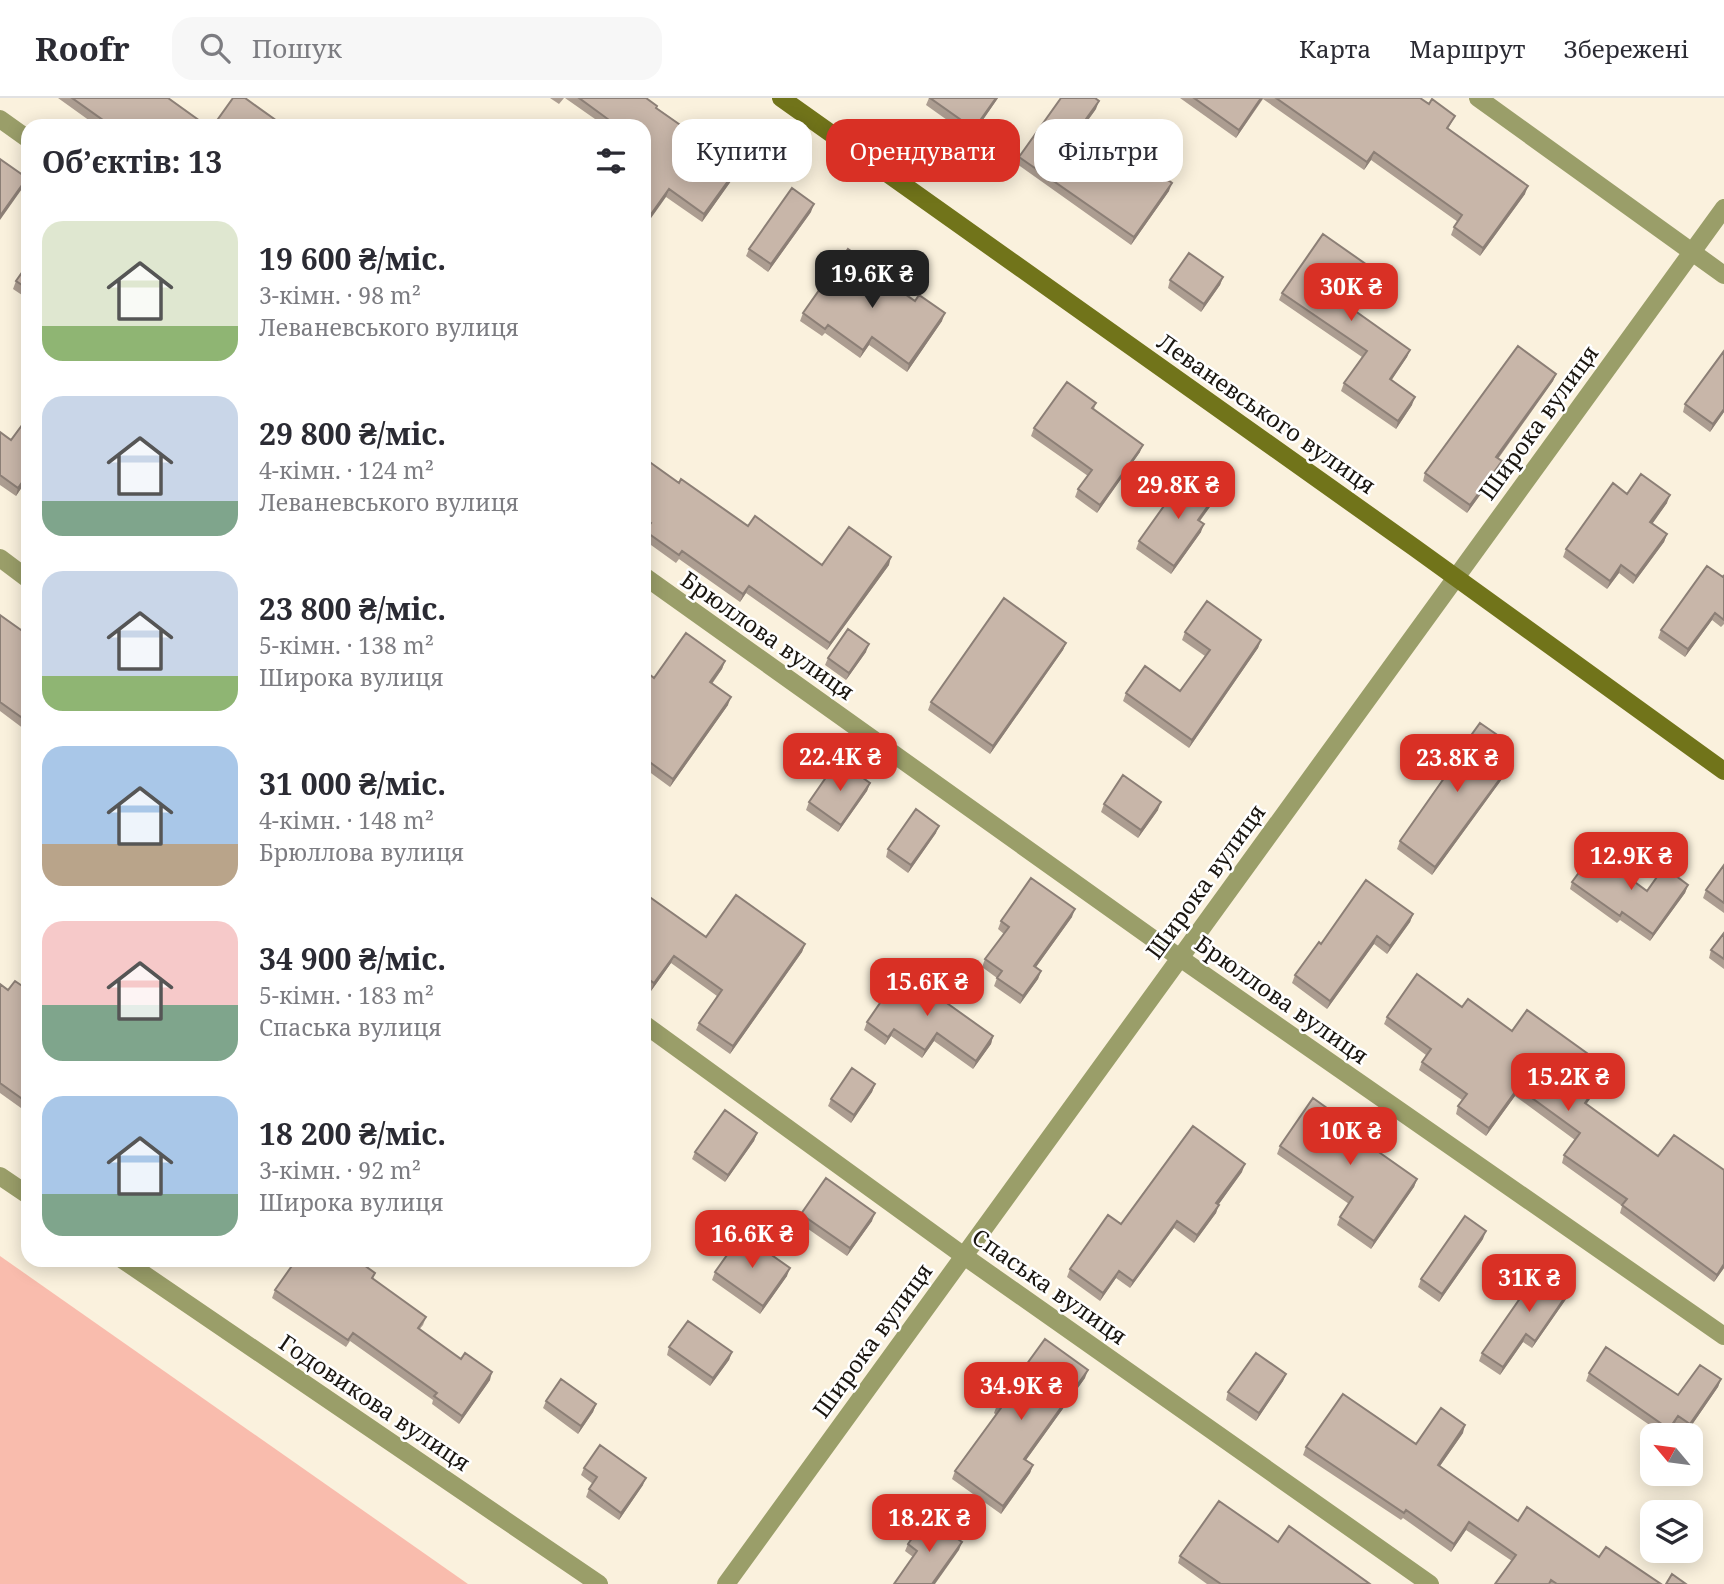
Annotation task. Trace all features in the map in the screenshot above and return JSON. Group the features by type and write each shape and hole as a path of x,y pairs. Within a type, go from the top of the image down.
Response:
{"street":[{"name":"Леваневського вулиця","path":"780,98 1456,577 1724,771"},
{"path":"1478,98 1724,275"},
{"path":"0,119 21,133"},
{"name":"Широка вулиця","path":"726,1584 1724,208"},
{"path":"0,558 21,574"},
{"name":"Брюллова вулиця","path":"651,581 1180,957 1724,1336"},
{"name":"Спаська вулиця","path":"651,1029 964,1256 1430,1584"},
{"path":"0,1176 21,1190"},
{"name":"Годовикова вулиця","path":"133,1267 599,1584"}],"shaded area":[{"path":"0,1256 468,1584 0,1584"}],"building":[{"path":"72,98 168,98 197,119 101,119"},
{"path":"233,98 245,98 274,119 218,119"},
{"path":"579,98 646,98 672,119 672,182 727,182 704,214 669,189 651,214 651,119 608,119"},
{"path":"930,98 996,98 981,119 960,119"},
{"path":"1061,98 1095,98 1099,101 1086,119 1046,119"},
{"path":"1194,98 1261,98 1239,130"},
{"path":"1276,98 1420,98 1429,104 1432,99 1455,116 1447,128 1528,186 1483,248 1454,227 1462,215 1374,152 1367,162"},
{"path":"1034,136 1034,167 1020,156"},
{"path":"0,159 21,174 21,186 0,216"},
{"path":"1055,182 1171,182 1134,237"},
{"path":"792,188 814,204 771,264 749,249"},
{"path":"1323,234 1370,267 1344,303 1410,350 1390,379 1415,397 1398,421 1344,383 1367,351 1282,293"},
{"path":"848,249 871,265 868,268 915,301 919,295 945,313 909,364 872,337 863,350 828,325 825,329 803,313"},
{"path":"1189,253 1223,277 1204,304 1170,280"},
{"path":"1518,346 1556,374 1496,457 1502,461 1470,505 1425,473"},
{"path":"1724,351 1724,409 1713,424 1685,404"},
{"path":"1067,382 1096,403 1092,408 1143,445 1100,505 1078,489 1092,470 1034,428"},
{"path":"21,426 21,484 18,488 0,475 0,432 11,440"},
{"path":"651,463 679,483 681,479 748,526 755,516 822,565 849,527 891,557 830,643 749,586 743,594 682,551 679,555 651,535"},
{"path":"1641,474 1670,495 1650,522 1667,534 1636,576 1621,565 1610,581 1566,549 1613,483 1627,494"},
{"path":"1186,475 1215,496 1198,520 1204,524 1174,566 1139,541"},
{"path":"1707,566 1723,577 1724,575 1724,620 1715,613 1688,649 1661,630"},
{"path":"1004,598 1066,643 993,746 931,702"},
{"path":"1207,601 1261,640 1192,740 1126,693 1145,666 1180,691 1210,650 1185,632"},
{"path":"0,615 21,630 21,717 0,702"},
{"path":"848,629 869,644 849,673 828,658"},
{"path":"686,633 725,661 710,682 731,697 673,779 651,763 651,676 654,678"},
{"path":"1480,723 1509,743 1494,764 1505,772 1435,867 1400,841 1447,774 1436,765 1455,738 1464,745"},
{"path":"838,760 870,783 841,825 809,802"},
{"path":"1123,775 1161,802 1141,830 1104,804"},
{"path":"916,809 939,826 911,865 888,849"},
{"path":"1594,852 1647,891 1664,867 1688,885 1653,934 1622,912 1620,916 1572,882"},
{"path":"1724,865 1724,903 1706,890"},
{"path":"1031,878 1075,909 1034,966 1041,971 1023,996 997,978 1002,971 985,959 1009,927 1001,921"},
{"path":"1366,880 1413,914 1390,946 1377,936 1330,1001 1295,975 1319,942 1321,944"},
{"path":"736,895 805,944 733,1046 699,1023 722,990 674,956 654,983 651,981 651,898 706,937"},
{"path":"1724,933 1724,959 1711,950"},
{"path":"902,971 993,1036 976,1061 937,1033 925,1050 894,1029 888,1037 867,1022"},
{"path":"1417,974 1462,1007 1468,999 1512,1031 1527,1010 1609,1069 1585,1103 1658,1156 1674,1135 1724,1170 1724,1264 1717,1275 1622,1205 1627,1199 1564,1155 1580,1133 1518,1088 1489,1128 1458,1106 1467,1094 1422,1062 1431,1049 1387,1017"},
{"path":"15,981 21,985 21,1098 0,1083 0,984 8,990"},
{"path":"852,1068 875,1084 854,1115 831,1099"},
{"path":"1313,1098 1359,1131 1356,1136 1417,1179 1374,1241 1340,1217 1353,1197 1280,1146"},
{"path":"725,1110 757,1133 728,1175 695,1152"},
{"path":"1193,1126 1245,1164 1216,1203 1219,1205 1197,1235 1177,1221 1133,1281 1119,1271 1103,1293 1070,1269 1108,1215 1121,1224"},
{"path":"826,1178 875,1213 850,1248 801,1214"},
{"path":"1465,1216 1486,1231 1442,1294 1421,1279"},
{"path":"742,1234 790,1268 763,1306 715,1272"},
{"path":"1544,1264 1574,1284 1535,1341 1526,1334 1503,1367 1482,1353"},
{"path":"291,1267 367,1267 375,1273 372,1278 426,1317 418,1328 461,1359 465,1353 492,1372 462,1416 434,1396 437,1393 353,1333 348,1340 275,1290"},
{"path":"688,1321 732,1352 713,1378 669,1347"},
{"path":"1045,1339 1088,1370 1024,1459 1033,1465 1003,1506 955,1471 1001,1408 997,1405"},
{"path":"1606,1347 1678,1395 1700,1365 1721,1379 1691,1423 1678,1416 1673,1423 1660,1423 1589,1373"},
{"path":"1256,1353 1286,1374 1259,1413 1228,1392"},
{"path":"561,1379 596,1404 581,1426 546,1401"},
{"path":"1343,1394 1416,1444 1441,1408 1465,1425 1438,1465 1518,1521 1527,1507 1599,1557 1606,1547 1661,1584 1557,1584 1551,1580 1549,1584 1495,1584 1516,1555 1469,1522 1454,1544 1406,1510 1404,1513 1306,1447"},
{"path":"600,1445 646,1478 621,1513 589,1489 597,1477 584,1468"},
{"path":"1219,1501 1278,1542 1289,1526 1370,1584 1221,1584 1180,1556"},
{"path":"927,1517 962,1542 932,1584 894,1584 917,1551 908,1544"},
{"path":"1672,1574 1686,1584 1666,1584"}]}
